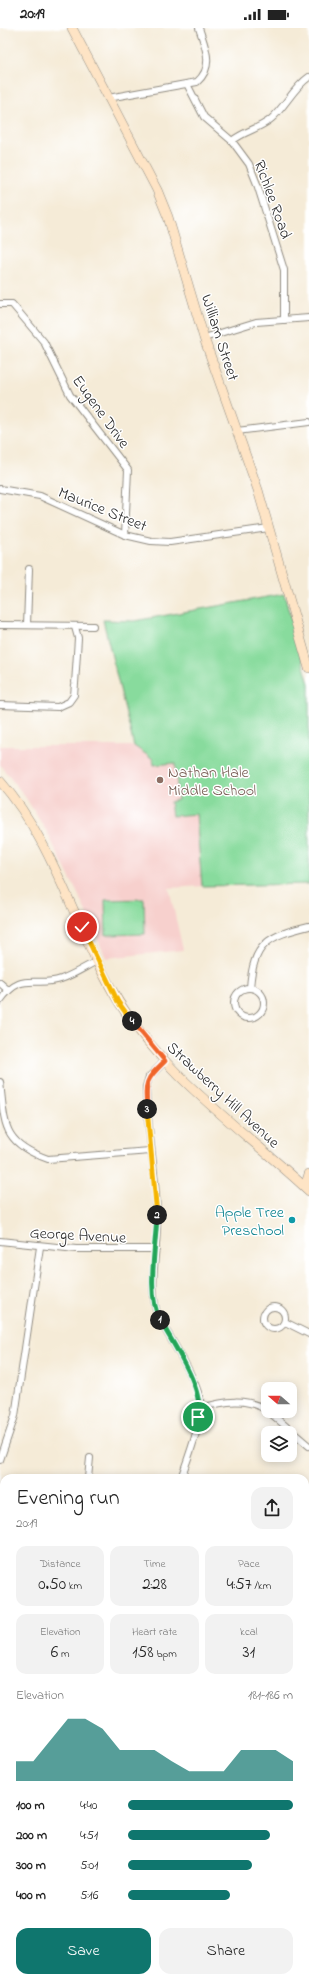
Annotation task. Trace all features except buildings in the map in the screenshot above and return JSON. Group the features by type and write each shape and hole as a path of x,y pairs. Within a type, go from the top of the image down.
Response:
{"street":[{"name":"William Street","path":"72,28 157,190 168,217 204,338 258,490 309,668"},
{"path":"108,98 197,82 207,68 208,53 199,28"},
{"path":"232,141 241,134 269,120 288,102 298,88 309,78"},
{"name":"Richlee Road","path":"187,84 204,117 232,141 249,164 284,270 284,320"},
{"name":"Eugene Drive","path":"0,304 12,304 44,342 70,395 128,470 125,535"},
{"path":"204,338 256,322 309,318"},
{"path":"237,431 309,422"},
{"name":"Maurice Street","path":"0,489 40,496 125,535 147,541 170,542 269,528"},
{"path":"27,625 29,569"},
{"path":"0,625 93,626"},
{"path":"0,705 58,707 69,702 74,695 75,684 78,638 75,627"},
{"name":"Strawberry Hill Avenue","path":"0,781 19,805 35,830 118,1002 165,1061 193,1090 307,1189"},
{"path":"250,988 250,975 256,954 268,940 278,934 309,926"},
{"path":"0,1001 8,990 28,981 60,979 97,961"},
{"path":"0,983 8,990"},
{"path":"250,988 259,991 264,999 264,1004 261,1013 257,1016 247,1018 239,1014 234,1004 237,995 245,989 250,988"},
{"path":"165,1061 149,1077 146,1087 150,1150 157,1215 156,1249 152,1285 154,1306 158,1317 195,1384 201,1408 182,1474"},
{"path":"0,1082 4,1122 10,1134 21,1145 34,1154 48,1159 150,1150"},
{"path":"307,1189 309,1174"},
{"name":"George Avenue","path":"0,1241 40,1247 76,1250 156,1249"},
{"path":"0,1460 15,1416 40,1247"},
{"path":"285,1322 309,1334"},
{"path":"201,1408 219,1402 236,1400 256,1404 261,1407"},
{"path":"276,1418 309,1446"},
{"path":"88,1474 90,1458"}],"shaded area":[{"name":"Nathan Hale Middle School","path":"103,620 134,621 309,684 309,884 241,884 169,888 183,950 106,958 79,896 47,832 24,795 0,765 0,746 134,746"}],"green space":[{"name":"Nathan Hale Middle School","path":"284,594 309,684 309,884 202,886 196,814 172,816 170,802 178,800 175,763 154,765 153,759 134,746 103,620 134,621"},
{"path":"144,899 145,934 106,935 105,900"}],"place":[{"name":"Nathan Hale Middle School","path":"160,780"},
{"name":"Apple Tree Preschool","path":"292,1220"}],"route":[{"path":"82,927 118,1002 165,1061 151,1074 147,1081 146,1087 150,1150 157,1215 156,1249 152,1285 154,1306 158,1317 195,1384 201,1408 198,1417"}]}
